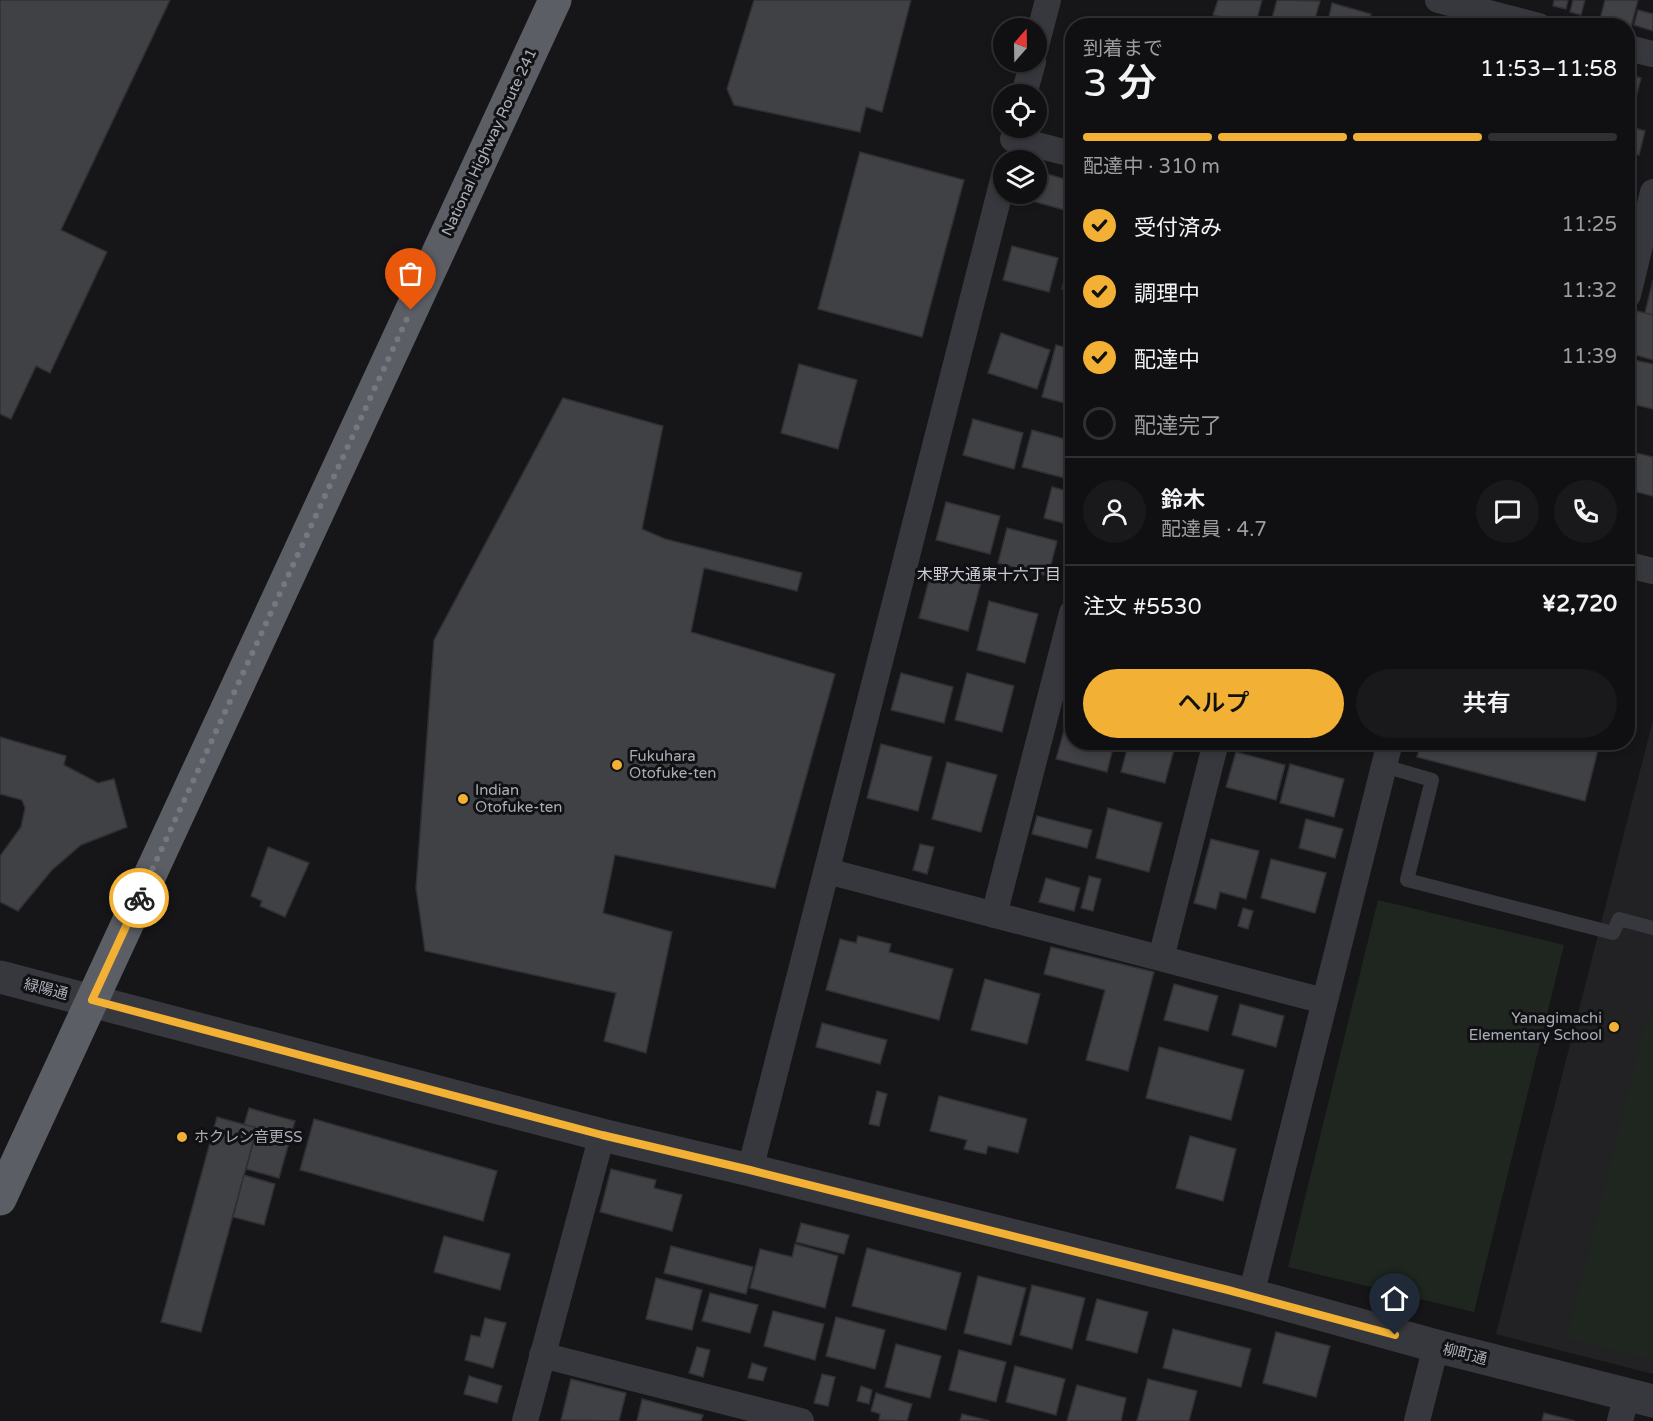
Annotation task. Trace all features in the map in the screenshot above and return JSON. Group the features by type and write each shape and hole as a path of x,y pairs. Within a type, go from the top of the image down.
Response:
{"highway":[{"name":"National Highway Route 241","path":"0,1199 555,0"}],"street":[{"path":"1043,18 1048,0"},
{"path":"1438,0 1508,18"},
{"path":"1635,50 1653,54"},
{"path":"1012,142 1065,153"},
{"path":"1635,266 1653,192"},
{"path":"750,1170 997,204"},
{"path":"1635,567 1653,571"},
{"path":"994,915 1065,640"},
{"path":"1161,958 1214,750"},
{"path":"1251,1296 1387,754"},
{"path":"827,871 1324,1001"},
{"name":"緑陽通","path":"0,977 92,1000"},
{"name":"柳町通","path":"92,1000 602,1135 1251,1296 1436,1346 1633,1406"},
{"path":"525,1421 602,1135"},
{"path":"1417,1421 1436,1346"},
{"path":"543,1355 724,1412 801,1421"}],"lane":[{"path":"1387,754 1432,780 1407,880 1613,933 1619,919 1653,927"}],"shaded area":[{"name":"Yanagimachi Elementary School","path":"1653,720 1653,1374 1496,1334"},
{"path":"1378,900 1564,945 1474,1312 1288,1267"},
{"path":"1648,1015 1653,1016 1653,1360 1566,1338"}],"building":[{"path":"0,0 170,0 61,230 107,252 50,373 36,366 11,419 0,414"},
{"path":"754,0 911,0 882,112 866,107 860,132 734,105 727,89"},
{"path":"1218,0 1262,0 1257,18 1224,18 1213,15"},
{"path":"1277,0 1320,1 1315,18 1272,18"},
{"path":"1554,0 1568,0 1566,9 1553,6"},
{"path":"1573,0 1585,0 1581,15 1570,12"},
{"path":"1605,0 1638,0 1633,18 1600,18"},
{"path":"1332,3 1371,14 1370,18 1329,18"},
{"path":"1638,10 1653,14 1653,31 1635,25"},
{"path":"1635,76 1641,78 1635,101"},
{"path":"1635,128 1645,131 1639,155 1635,154"},
{"path":"860,152 964,180 922,337 818,309"},
{"path":"1047,174 1065,179 1065,210 1043,204 1047,204"},
{"path":"1012,246 1058,258 1049,292 1003,280"},
{"path":"1653,280 1653,315 1645,313"},
{"path":"1637,311 1653,315 1653,360 1635,355"},
{"path":"1001,333 1050,350 1037,389 988,373"},
{"path":"1056,345 1065,347 1065,403 1042,397"},
{"path":"1635,360 1653,364 1653,409 1635,405"},
{"path":"799,364 857,380 838,449 781,433"},
{"name":"Fukuhara Otofuke-ten","path":"563,398 663,426 642,529 665,539 802,573 797,591 704,568 691,632 835,674 775,888 615,855 603,913 672,932 646,1053 604,1041 616,993 425,951 416,888 434,640"},
{"path":"973,419 1023,433 1014,469 963,455"},
{"path":"1032,430 1065,439 1065,478 1022,467"},
{"path":"1635,453 1653,457 1653,496 1635,492"},
{"path":"1052,487 1065,490 1063,523 1044,518"},
{"path":"946,502 1000,516 990,554 936,540"},
{"path":"1007,528 1057,541 1048,576 998,563"},
{"path":"932,569 981,582 968,631 919,618"},
{"path":"989,601 1038,614 1025,663 977,650"},
{"path":"901,673 953,687 944,723 891,710"},
{"path":"967,673 1014,686 1002,732 955,720"},
{"path":"1064,731 1065,750 1112,750 1107,772 1056,759"},
{"path":"0,737 66,756 64,765 98,783 114,779 127,827 81,845 52,870 18,911 0,902 0,856 21,827 25,808 22,800 0,794"},
{"path":"881,744 932,757 918,811 867,798"},
{"path":"1127,750 1174,750 1165,783 1121,772"},
{"path":"1419,750 1598,750 1585,801 1417,757"},
{"path":"1236,752 1285,765 1276,800 1226,787"},
{"path":"947,762 997,775 981,832 932,819"},
{"path":"1290,764 1344,779 1334,817 1280,803"},
{"path":"1108,808 1162,823 1149,872 1096,858"},
{"path":"1037,816 1092,830 1087,848 1032,834"},
{"path":"1306,819 1343,829 1335,858 1299,848"},
{"path":"1211,839 1259,851 1246,899 1220,892 1216,909 1194,903"},
{"path":"920,844 934,847 927,874 913,870"},
{"path":"268,847 309,863 285,917 260,906 262,901 251,896"},
{"path":"1271,859 1326,873 1315,913 1261,898"},
{"path":"1089,876 1101,879 1093,911 1081,908"},
{"path":"1046,878 1080,888 1074,911 1039,902"},
{"path":"1243,908 1253,911 1248,929 1238,926"},
{"path":"858,936 891,944 889,952 953,969 939,1020 826,990 840,939 856,943"},
{"path":"1051,947 1154,972 1128,1071 1086,1060 1105,990 1044,974"},
{"path":"985,979 1040,994 1027,1044 971,1030"},
{"path":"1174,984 1218,996 1208,1031 1164,1020"},
{"path":"1240,1004 1284,1016 1276,1047 1232,1035"},
{"path":"822,1023 887,1040 880,1064 816,1047"},
{"path":"1159,1047 1244,1070 1231,1120 1146,1098"},
{"path":"877,1091 887,1094 879,1126 869,1124"},
{"path":"939,1096 1027,1119 1018,1153 988,1146 986,1154 964,1149 967,1140 930,1131"},
{"path":"249,1108 295,1121 279,1178 246,1169 257,1128 244,1125"},
{"path":"217,1117 257,1128 201,1332 161,1322"},
{"path":"314,1119 497,1171 483,1221 300,1170"},
{"path":"1190,1136 1236,1149 1223,1201 1176,1188"},
{"path":"611,1169 656,1180 654,1188 682,1195 672,1231 600,1212"},
{"path":"244,1175 275,1184 264,1225 233,1217"},
{"path":"801,1223 849,1235 844,1254 796,1242"},
{"path":"444,1236 510,1254 500,1290 434,1272"},
{"path":"795,1244 838,1256 825,1308 750,1288 760,1249 792,1257"},
{"path":"671,1246 753,1267 746,1294 664,1273"},
{"path":"867,1248 961,1273 946,1330 852,1306"},
{"path":"978,1276 1026,1288 1011,1345 964,1333"},
{"path":"656,1278 702,1290 692,1330 646,1319"},
{"path":"1032,1285 1085,1298 1072,1349 1020,1335"},
{"path":"710,1293 758,1305 750,1333 702,1321"},
{"path":"1097,1299 1148,1312 1137,1353 1086,1340"},
{"path":"773,1311 824,1324 815,1360 764,1346"},
{"path":"836,1317 885,1330 875,1369 826,1356"},
{"path":"485,1318 506,1323 493,1368 465,1360 471,1335 480,1337"},
{"path":"1173,1329 1251,1349 1241,1387 1163,1368"},
{"path":"1276,1332 1330,1346 1316,1397 1263,1383"},
{"path":"896,1344 941,1356 930,1398 885,1387"},
{"path":"697,1347 710,1350 703,1377 689,1373"},
{"path":"959,1350 1006,1362 996,1402 949,1390"},
{"path":"752,1363 767,1368 763,1381 748,1378"},
{"path":"1015,1366 1065,1379 1056,1415 1006,1402"},
{"path":"822,1374 835,1377 828,1406 814,1403"},
{"path":"469,1376 502,1386 497,1403 464,1394"},
{"path":"571,1379 626,1393 619,1421 561,1420"},
{"path":"1148,1379 1197,1391 1189,1421 1137,1421"},
{"path":"1077,1385 1126,1398 1121,1421 1067,1421"},
{"path":"861,1386 872,1390 869,1404 857,1401"},
{"path":"876,1393 912,1404 907,1421 879,1420 880,1414 871,1411"},
{"path":"642,1399 703,1415 701,1421 637,1421"},
{"path":"1544,1413 1575,1421 1542,1421"},
{"path":"962,1414 990,1421 960,1421"}],"way so far":[{"path":"139,898 411,310"}],"place":[{"name":"Fukuhara Otofuke-ten","path":"617,765"},
{"name":"Indian Otofuke-ten","path":"463,799"},
{"name":"Yanagimachi Elementary School","path":"1614,1027"},
{"name":"ホクレン音更SS","path":"182,1137"}],"district":[{"name":"木野大通東十六丁目","path":"989,574"}],"route":[{"path":"139,898 92,1000 602,1135 1228,1290 1395,1335"}]}
